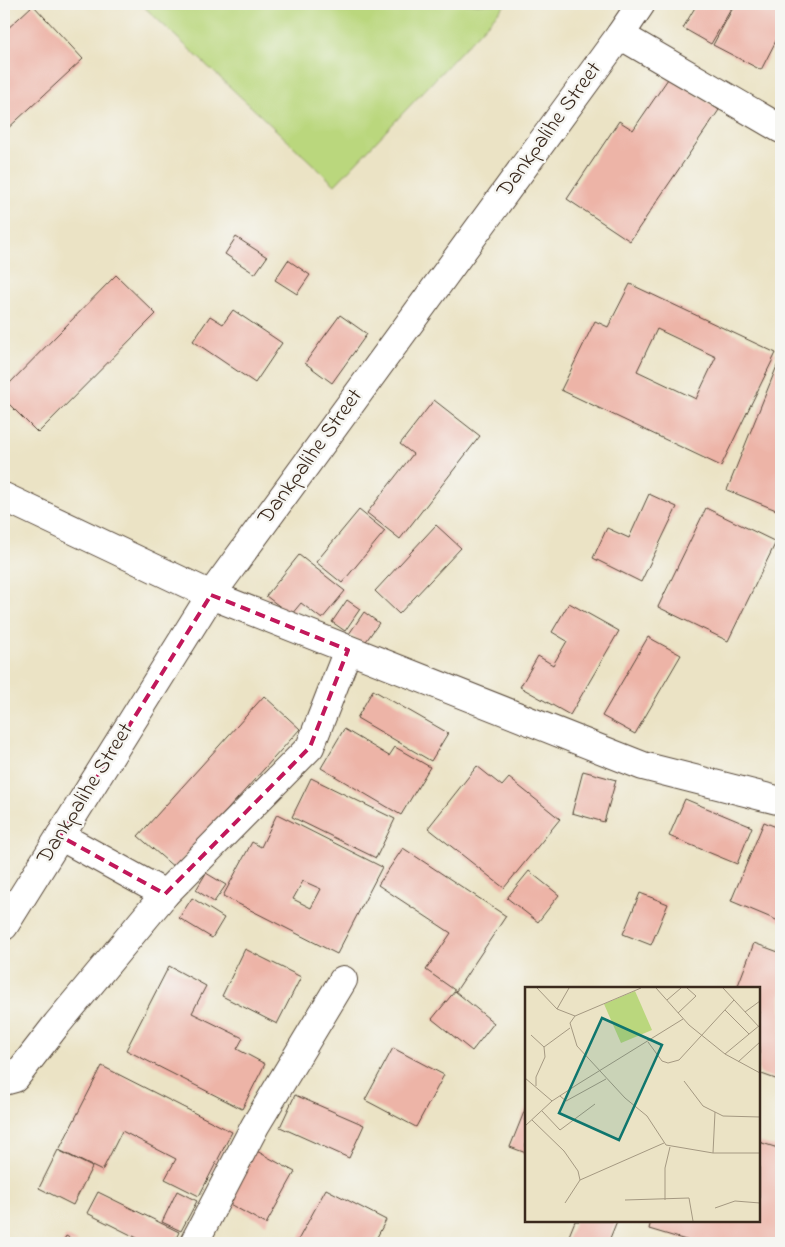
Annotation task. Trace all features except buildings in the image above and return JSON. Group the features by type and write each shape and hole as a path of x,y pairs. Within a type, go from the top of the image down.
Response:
{"street":[{"name":"Dankpalihe Street","path":"4,926 211,596 641,4"},
{"path":"620,35 781,129"},
{"path":"4,497 211,596 643,766 781,801"},
{"path":"4,1082 15,1078 57,1024 165,894 310,747 348,650"},
{"path":"60,836 165,894"},
{"path":"194,1243 255,1126 344,980"}],"highlighted area":[{"path":"211,595 348,650 310,747 165,894 60,836"}],"green space":[{"path":"141,4 506,4 335,185"}]}
